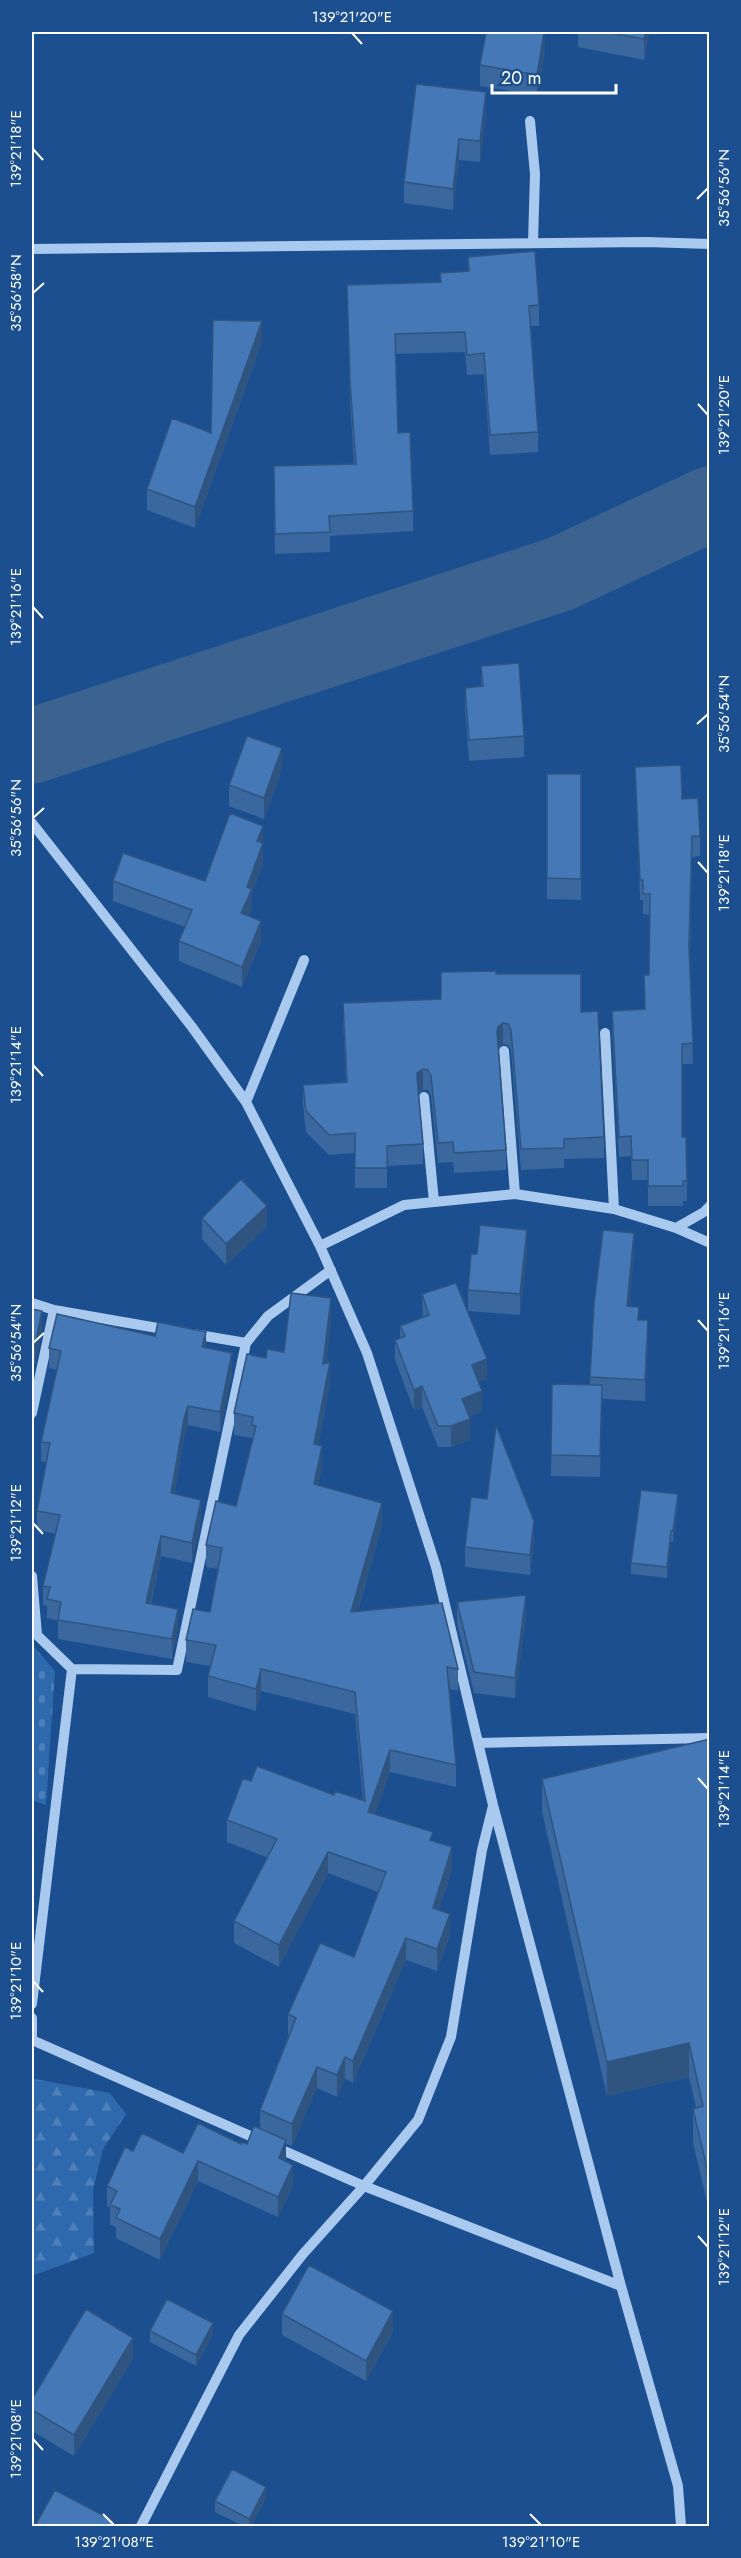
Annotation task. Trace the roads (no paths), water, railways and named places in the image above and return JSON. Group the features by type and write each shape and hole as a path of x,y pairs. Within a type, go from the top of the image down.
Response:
{"street":[{"path":"530,120 535,174 533,243"},
{"path":"32,249 533,243 710,244"},
{"path":"32,824 192,1027 246,1102 320,1246 367,1353 436,1567 493,1805 621,2286 678,2486 681,2526"},
{"path":"246,1102 304,960"},
{"path":"606,1034 614,1209"},
{"path":"504,1051 515,1194"},
{"path":"424,1097 434,1202"},
{"path":"320,1246 404,1204 515,1194 614,1209 676,1228 710,1243"},
{"path":"676,1228 710,1206"},
{"path":"32,1576 37,1635 72,1669 177,1670 246,1343 267,1316 331,1270"},
{"path":"32,1303 54,1310 246,1343"},
{"path":"32,1413 54,1310"},
{"path":"32,2004 72,1669"},
{"path":"479,1743 710,1738"},
{"path":"141,2526 239,2335 303,2254 364,2186 418,2120 451,2037 482,1850 493,1805"},
{"path":"32,2018 32,2040 364,2186 621,2286"}],"waterway":[{"path":"32,746 560,574 710,504"}]}
